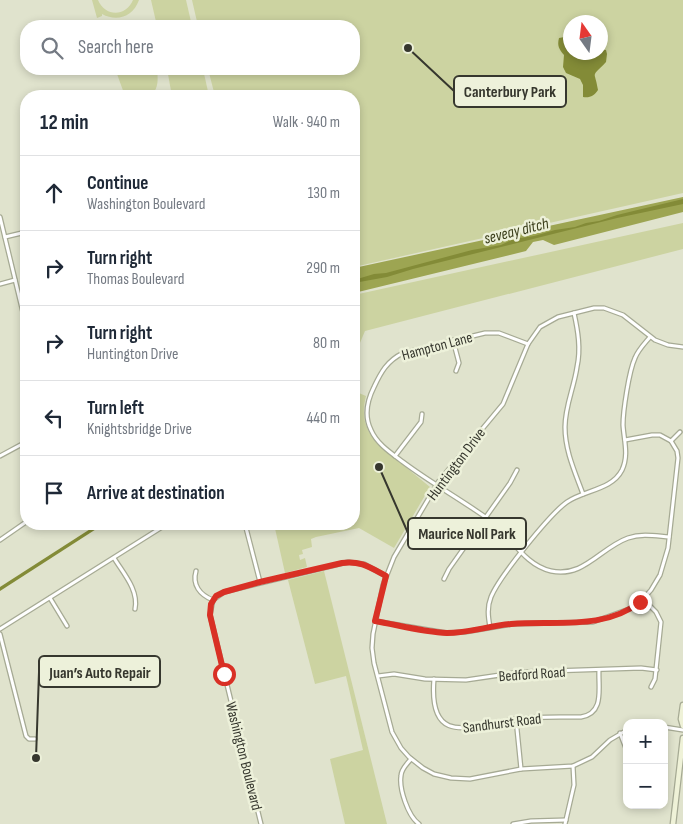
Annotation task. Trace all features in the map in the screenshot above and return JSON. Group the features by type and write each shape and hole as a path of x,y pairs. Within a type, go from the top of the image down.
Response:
{"main road":[{"path":"683,705 681,719 683,726"},
{"path":"673,824 683,738"}],"street":[{"path":"0,217 20,300"},
{"path":"5,237 20,233"},
{"path":"0,284 15,280"},
{"name":"Huntington Drive","path":"623,732 592,757 573,766 521,768 462,779 434,774 411,759 401,748 392,732 372,648 375,621 386,576 394,557 435,486 503,404 528,344 537,330 546,322 558,317 594,308 612,310 623,315 650,337 661,343 683,346"},
{"path":"574,313 578,340 578,358 575,379 567,405 565,429 567,447 583,494"},
{"name":"Hampton Lane","path":"528,344 494,332 403,353 390,361 381,372 368,400 367,418 370,428 377,440 395,456 435,486 499,527 532,562 542,568 554,572 570,571 585,566 616,543 627,538 644,535 670,537"},
{"path":"490,627 488,609 492,595 522,552 563,505 583,494 608,484 618,477 627,452 624,414 632,365 640,348 650,337"},
{"path":"453,340 459,363 456,371"},
{"path":"395,456 421,422 422,414"},
{"path":"671,441 680,432"},
{"path":"375,621 446,633 465,632 512,624 593,622 629,610 644,599 652,590 665,562 670,537 678,458 677,451 671,441 664,437 655,435 625,440"},
{"path":"0,456 20,445"},
{"path":"444,579 517,470"},
{"path":"0,540 20,526"},
{"path":"0,629 158,530"},
{"path":"247,530 260,582"},
{"path":"114,558 133,589 136,602 135,609"},
{"path":"196,571 194,579 199,590 213,600 224,592 348,562 364,564 386,576"},
{"path":"50,598 67,626"},
{"path":"644,599 656,612 661,622 657,670 655,679 650,687"},
{"name":"Washington Boulevard","path":"213,600 210,615 261,824"},
{"path":"0,634 2,648 26,736 29,739 35,739"},
{"name":"Bedford Road","path":"378,676 394,674 434,679 471,680 521,672 641,668 657,670"},
{"name":"Sandhurst Road","path":"434,679 436,708 442,720 451,727 470,729 516,719 581,717 589,714 599,702 599,670"},
{"path":"516,719 521,768"},
{"path":"668,728 683,730"},
{"path":"620,733 623,741"},
{"path":"411,759 401,773 401,783 408,811 419,824"},
{"path":"513,824 531,821 566,822 574,785 573,766"}],"shaded area":[{"path":"92,0 98,0 105,10 115,13 126,10 133,0 139,0 129,14 113,18 102,14 102,16 97,18"},
{"path":"151,0 186,0 191,20 156,20"},
{"path":"192,0 683,0 683,193 360,266 360,90 213,90 210,75 360,75 360,20 197,20"},
{"path":"563,37 563,54 559,47 559,38"},
{"path":"564,60 606,60 595,75 598,90 590,97 583,97 583,85 580,79 566,73 563,67"},
{"path":"117,75 158,75 155,90 123,90"},
{"path":"168,75 204,75 208,90 171,90"},
{"path":"683,197 683,212 554,245 543,240 533,242 526,251 360,292 360,267"},
{"path":"683,199 683,204 617,218 387,277 360,282 360,278 374,274 386,273 472,250 501,245 514,239 575,227"},
{"path":"683,223 683,249 365,331 360,343 360,294"},
{"path":"360,394 366,396 364,417 366,426 375,440 430,487 394,548 360,529"},
{"path":"89,530 95,530 0,591 0,587"},
{"path":"275,530 349,530 311,539 312,547 302,550 303,554 299,555 300,560 305,558 307,567 285,573"},
{"path":"324,571 387,824 345,824 330,759 363,750 346,676 315,684 288,580"}],"place":[{"name":"Canterbury Park","path":"408,48"},
{"name":"Maurice Noll Park","path":"379,467"},
{"name":"Juan’s Auto Repair","path":"36,758"}],"route":[{"path":"224,674 210,615 211,604 218,594 342,563 359,562 386,576 382,585 375,621 434,632 465,632 512,624 593,622 629,610 640,602"}],"water label":[{"name":"seveay ditch","path":"516,230"}]}
